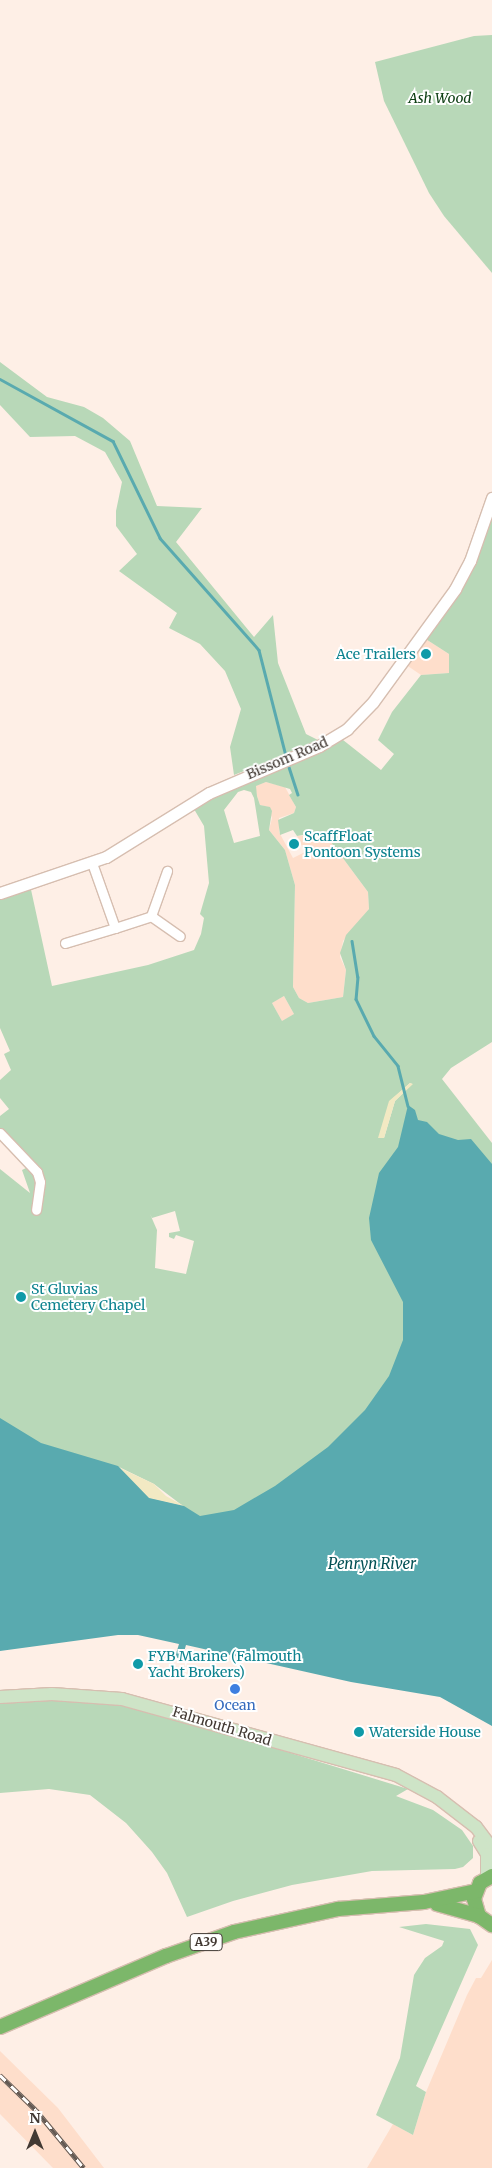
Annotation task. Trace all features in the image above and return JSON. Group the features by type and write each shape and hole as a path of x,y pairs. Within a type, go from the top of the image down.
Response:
{"highway":[{"name":"Falmouth Road","path":"476,1891 490,1877"},
{"name":"A39","path":"0,2027 166,1956 234,1932 338,1909 424,1902 476,1891"},
{"path":"476,1891 475,1908 479,1916 492,1925"},
{"name":"A39","path":"424,1902 479,1916"}],"main road":[{"name":"Falmouth Road","path":"0,1696 93,1696 159,1708 317,1756 396,1775 422,1787 476,1827 492,1848"},
{"name":"Falmouth Road","path":"459,1815 487,1854 490,1877"}],"street":[{"name":"Bissom Road","path":"0,893 92,863 136,841 209,794 334,738 367,708 462,577 488,519 492,498"},
{"path":"92,863 115,928"},
{"path":"151,916 167,871"},
{"path":"65,943 151,916"},
{"path":"151,916 180,936"},
{"path":"0,1133 37,1172 40,1182 36,1210"}],"shaded area":[{"path":"421,636 449,654 449,673 421,675 402,662"},
{"path":"266,782 285,787 296,807 294,813 279,818 279,832 293,858 305,852 297,836 325,834 368,892 369,909 343,941 340,957 346,970 343,997 308,1003 299,998 293,987 295,885 285,850 269,830 272,818 268,807 260,805 257,796 255,786"},
{"path":"284,996 294,1014 282,1021 272,1003"},
{"path":"492,1960 492,2168 367,2168 393,2124 413,2135 426,2092 467,1995 476,1978 481,1978"},
{"path":"0,2051 58,2108 104,2168 53,2168 0,2114"}],"green space":[{"name":"Ash Wood","path":"492,35 492,273 444,216 429,193 384,101 375,62 474,36"},
{"path":"0,362 47,397 84,407 103,418 130,441 157,506 202,508 176,542 254,637 273,615 278,663 306,734 320,741 234,775 230,747 241,709 225,671 200,644 169,628 177,613 119,571 137,554 116,526 116,511 122,482 105,452 75,436 30,437 0,405"},
{"path":"484,517 492,521 492,1042 451,1068 442,1079 492,1143 492,1607 488,1598 489,1532 475,1495 477,1483 471,1468 471,1454 456,1437 451,1416 434,1397 437,1369 450,1335 447,1323 431,1296 437,1258 433,1230 422,1204 407,1187 404,1179 405,1162 418,1145 416,1125 408,1106 416,1146 403,1161 402,1182 407,1193 420,1206 429,1226 435,1260 429,1298 443,1322 447,1334 442,1354 434,1369 431,1399 466,1458 474,1480 470,1496 484,1531 482,1578 475,1602 463,1608 310,1587 195,1580 108,1583 9,1596 0,1593 0,1169 30,1193 22,1170 32,1165 41,1183 31,1162 0,1132 0,1116 9,1109 0,1098 0,1080 11,1070 4,1054 10,1051 0,1028 0,894 30,885 52,986 148,965 194,950 201,934 204,918 200,914 209,883 204,826 191,804 230,783 338,736 381,770 394,754 378,740 392,712 421,675 449,673 449,654 421,636 463,577","holes":["266,782 290,789 292,793 289,795 296,807 294,813 278,820 280,835 293,830 297,836 308,834 312,838 325,834 368,892 369,909 346,935 340,953 346,970 343,997 308,1003 299,998 293,987 295,885 285,850 269,830 272,811 270,807 260,805 256,786","244,790 251,792 254,798 260,836 234,843 224,810 238,792","284,996 294,1014 282,1021 272,1003","410,1083 412,1084 395,1101 384,1138 379,1138 390,1101","175,1211 180,1231 169,1233 169,1237 174,1239 176,1235 194,1241 186,1274 155,1268 157,1230 150,1214 152,1218","119,1467 154,1484 183,1506 149,1498"]},
{"path":"52,1700 119,1704 196,1724 408,1789 396,1796 433,1810 462,1830 473,1846 473,1858 463,1867 455,1869 372,1871 292,1885 233,1901 187,1917 167,1873 152,1852 126,1823 90,1795 49,1789 0,1793 0,1702"},
{"path":"426,1924 470,1929 478,1945 416,2086 426,2092 413,2135 376,2115 400,2058 414,1975 425,1958 442,1946 444,1941 399,1927"}],"sand":[{"path":"410,1083 413,1084 395,1101 384,1138 378,1138 389,1101"},
{"path":"118,1467 154,1484 166,1496 184,1506 149,1498"}],"water":[{"name":"Penryn River","path":"408,1105 415,1110 418,1120 427,1122 439,1134 458,1140 471,1139 492,1164 492,1726 440,1697 351,1682 186,1645 182,1659 175,1657 179,1644 138,1635 118,1635 0,1651 0,1418 41,1443 118,1466 149,1498 184,1506 200,1516 234,1510 275,1486 328,1447 365,1410 389,1376 403,1340 403,1302 371,1240 369,1218 379,1173 398,1147"}],"waterway":[{"path":"0,379 113,441 160,538 259,650 286,756"},
{"path":"288,764 298,794"},
{"path":"352,941 358,977 356,999 374,1036 398,1066 408,1106"}],"railway":[{"path":"0,2075 36,2110 84,2168"}],"place":[{"name":"Ace Trailers","path":"426,654"},
{"name":"ScaffFloat Pontoon Systems","path":"294,844"},
{"name":"St Gluvias Cemetery Chapel","path":"21,1297"},
{"name":"FYB Marine (Falmouth Yacht Brokers)","path":"138,1664"},
{"name":"Ocean","path":"235,1689"},
{"name":"Waterside House","path":"359,1732"}]}
